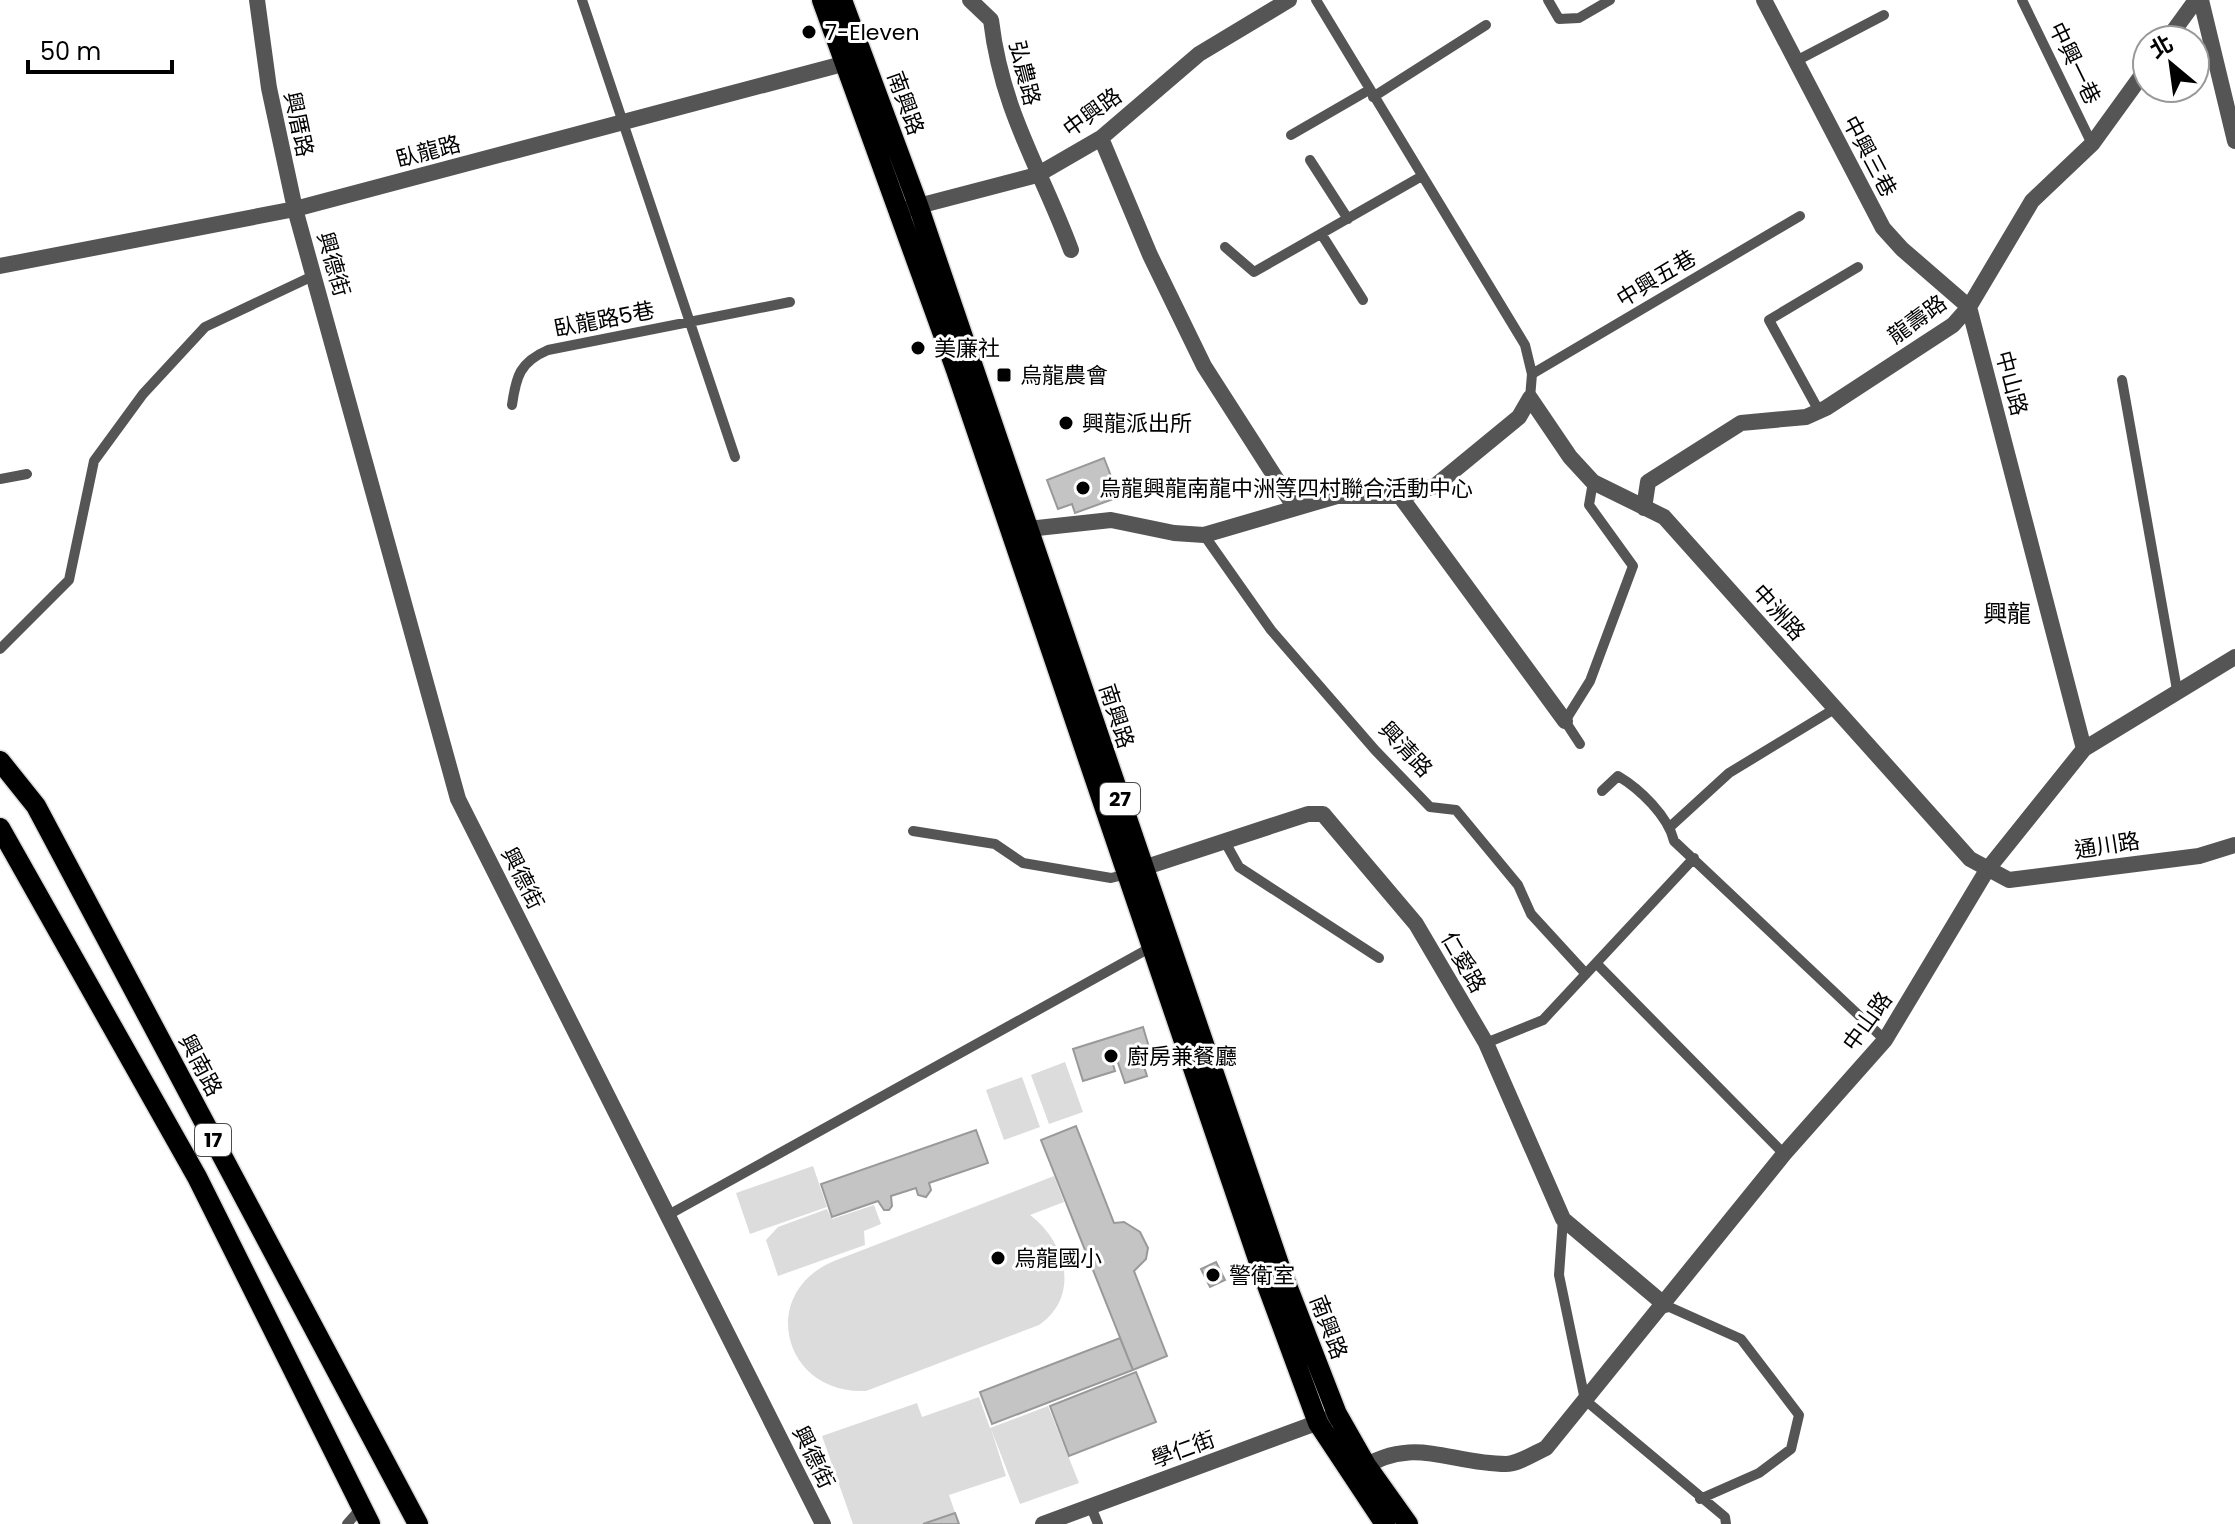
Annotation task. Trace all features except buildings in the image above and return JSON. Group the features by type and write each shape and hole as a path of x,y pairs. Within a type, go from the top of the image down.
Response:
{"main road":[{"name":"南興路","path":"822,0 855,61 918,205 1019,530 1135,871 1281,1270 1359,1471 1385,1524"},
{"name":"南興路","path":"842,0 855,61 898,212 1019,530"},
{"name":"興南路","path":"0,761 36,806 418,1524"},
{"name":"17","path":"0,828 61,930 197,1177 366,1516"},
{"name":"南興路","path":"1161,943 1264,1277 1318,1423 1408,1524"}],"street":[{"name":"興厝路","path":"257,0 269,88 295,209"},
{"name":"弘農路","path":"970,0 991,20 997,67 1037,175 1047,185 1071,250"},
{"name":"中興路","path":"898,212 1037,175 1101,138 1199,54 1289,0"},
{"name":"中興三巷","path":"1764,0 1883,228 1902,249 1969,307"},
{"path":"2180,24 2199,0"},
{"path":"2199,0 2235,141"},
{"name":"臥龍路","path":"0,266 295,209 855,61"},
{"name":"龍壽路","path":"1644,508 1648,482 1741,423 1806,417 1819,411 1953,325 1969,307 2032,201 2092,144 2131,90"},
{"path":"1101,138 1150,255 1204,366 1295,508"},
{"name":"興德街","path":"295,209 458,799 670,1214 823,1524"},
{"name":"中山路","path":"1969,307 2084,749"},
{"path":"1019,530 1111,520 1174,533 1204,535 1337,496 1400,496 1435,486 1519,417 1530,398"},
{"name":"中洲路","path":"1530,398 1570,457 1593,482 1664,517 1970,859 1987,870"},
{"path":"1400,496 1565,721"},
{"name":"中山路","path":"1359,1471 1382,1456 1417,1450 1508,1465 1546,1448 1665,1305 1784,1154 1885,1040 1987,870 2084,749 2235,657"},
{"name":"仁愛路","path":"1135,871 1308,814 1323,814 1416,924 1486,1043 1563,1219 1665,1305"},
{"name":"通川路","path":"1987,870 2009,880 2199,856 2235,845"},
{"name":"學仁街","path":"1043,1524 1337,1414"}],"lane":[{"name":"臥龍路5巷","path":"582,0 735,457"},
{"path":"1316,0 1525,345 1532,374 1530,398"},
{"path":"1548,0 1559,19 1579,18 1610,0"},
{"name":"中興一巷","path":"2022,0 2092,144"},
{"path":"1796,61 1884,15"},
{"path":"1291,135 1371,93 1486,25"},
{"path":"1310,160 1348,219"},
{"path":"1225,247 1254,272 1422,176"},
{"name":"中興五巷","path":"1532,374 1800,216"},
{"path":"1322,235 1363,300"},
{"path":"1819,411 1769,320 1858,267"},
{"path":"0,649 69,580 94,461 143,394 205,327 315,275"},
{"name":"臥龍路5巷","path":"512,405 516,376 527,359 548,350 790,302"},
{"path":"2122,380 2177,690"},
{"path":"0,479 27,474"},
{"path":"1580,744 1565,721 1590,681 1633,566 1589,505 1593,482"},
{"name":"興清路","path":"1204,535 1271,630 1375,750 1430,807 1456,810 1518,885 1531,914 1586,974"},
{"path":"1671,826 1729,773 1836,708"},
{"path":"1602,791 1618,776 1671,826 1674,841 1885,1040"},
{"path":"913,831 995,844 1023,863 1111,878 1135,871"},
{"path":"1225,842 1239,867 1379,958"},
{"path":"1486,1043 1543,1020 1694,858"},
{"path":"670,1214 1161,943"},
{"path":"1596,963 1784,1154"},
{"path":"1563,1219 1559,1275 1585,1400 1726,1520"},
{"path":"1665,1305 1741,1339 1799,1415 1791,1449 1759,1473 1700,1499"},
{"path":"1091,1507 1098,1524"},
{"path":"347,1524 366,1516"}],"shaded area":[{"path":"1065,1062 1083,1112 1049,1124 1031,1075"},
{"path":"1022,1077 1040,1127 1004,1140 986,1090"},
{"path":"813,1166 827,1207 750,1234 736,1193"},
{"path":"1054,1176 1064,1202 1030,1215 1042,1226 1060,1254 1064,1285 1052,1313 1039,1325 866,1391 838,1388 815,1377 799,1360 790,1340 788,1317 795,1295 810,1276 834,1261"},
{"path":"874,1205 881,1224 864,1231 865,1245 778,1276 766,1240 778,1227 827,1209 832,1219"},
{"path":"979,1397 990,1428 1048,1406 1079,1483 1020,1504 991,1429 1006,1476 949,1495 959,1524 853,1524 822,1436 917,1403 922,1417"}],"place":[{"name":"7-Eleven","path":"809,32"},
{"name":"美廉社","path":"918,348"},
{"name":"烏龍農會","path":"1004,375"},
{"name":"興龍派出所","path":"1066,423"},
{"name":"烏龍興龍南龍中洲等四村聯合活動中心","path":"1083,488"},
{"name":"廚房兼餐廳","path":"1111,1056"},
{"name":"烏龍國小","path":"998,1258"},
{"name":"警衛室","path":"1213,1275"}],"district":[{"name":"興龍","path":"2007,614"}]}
